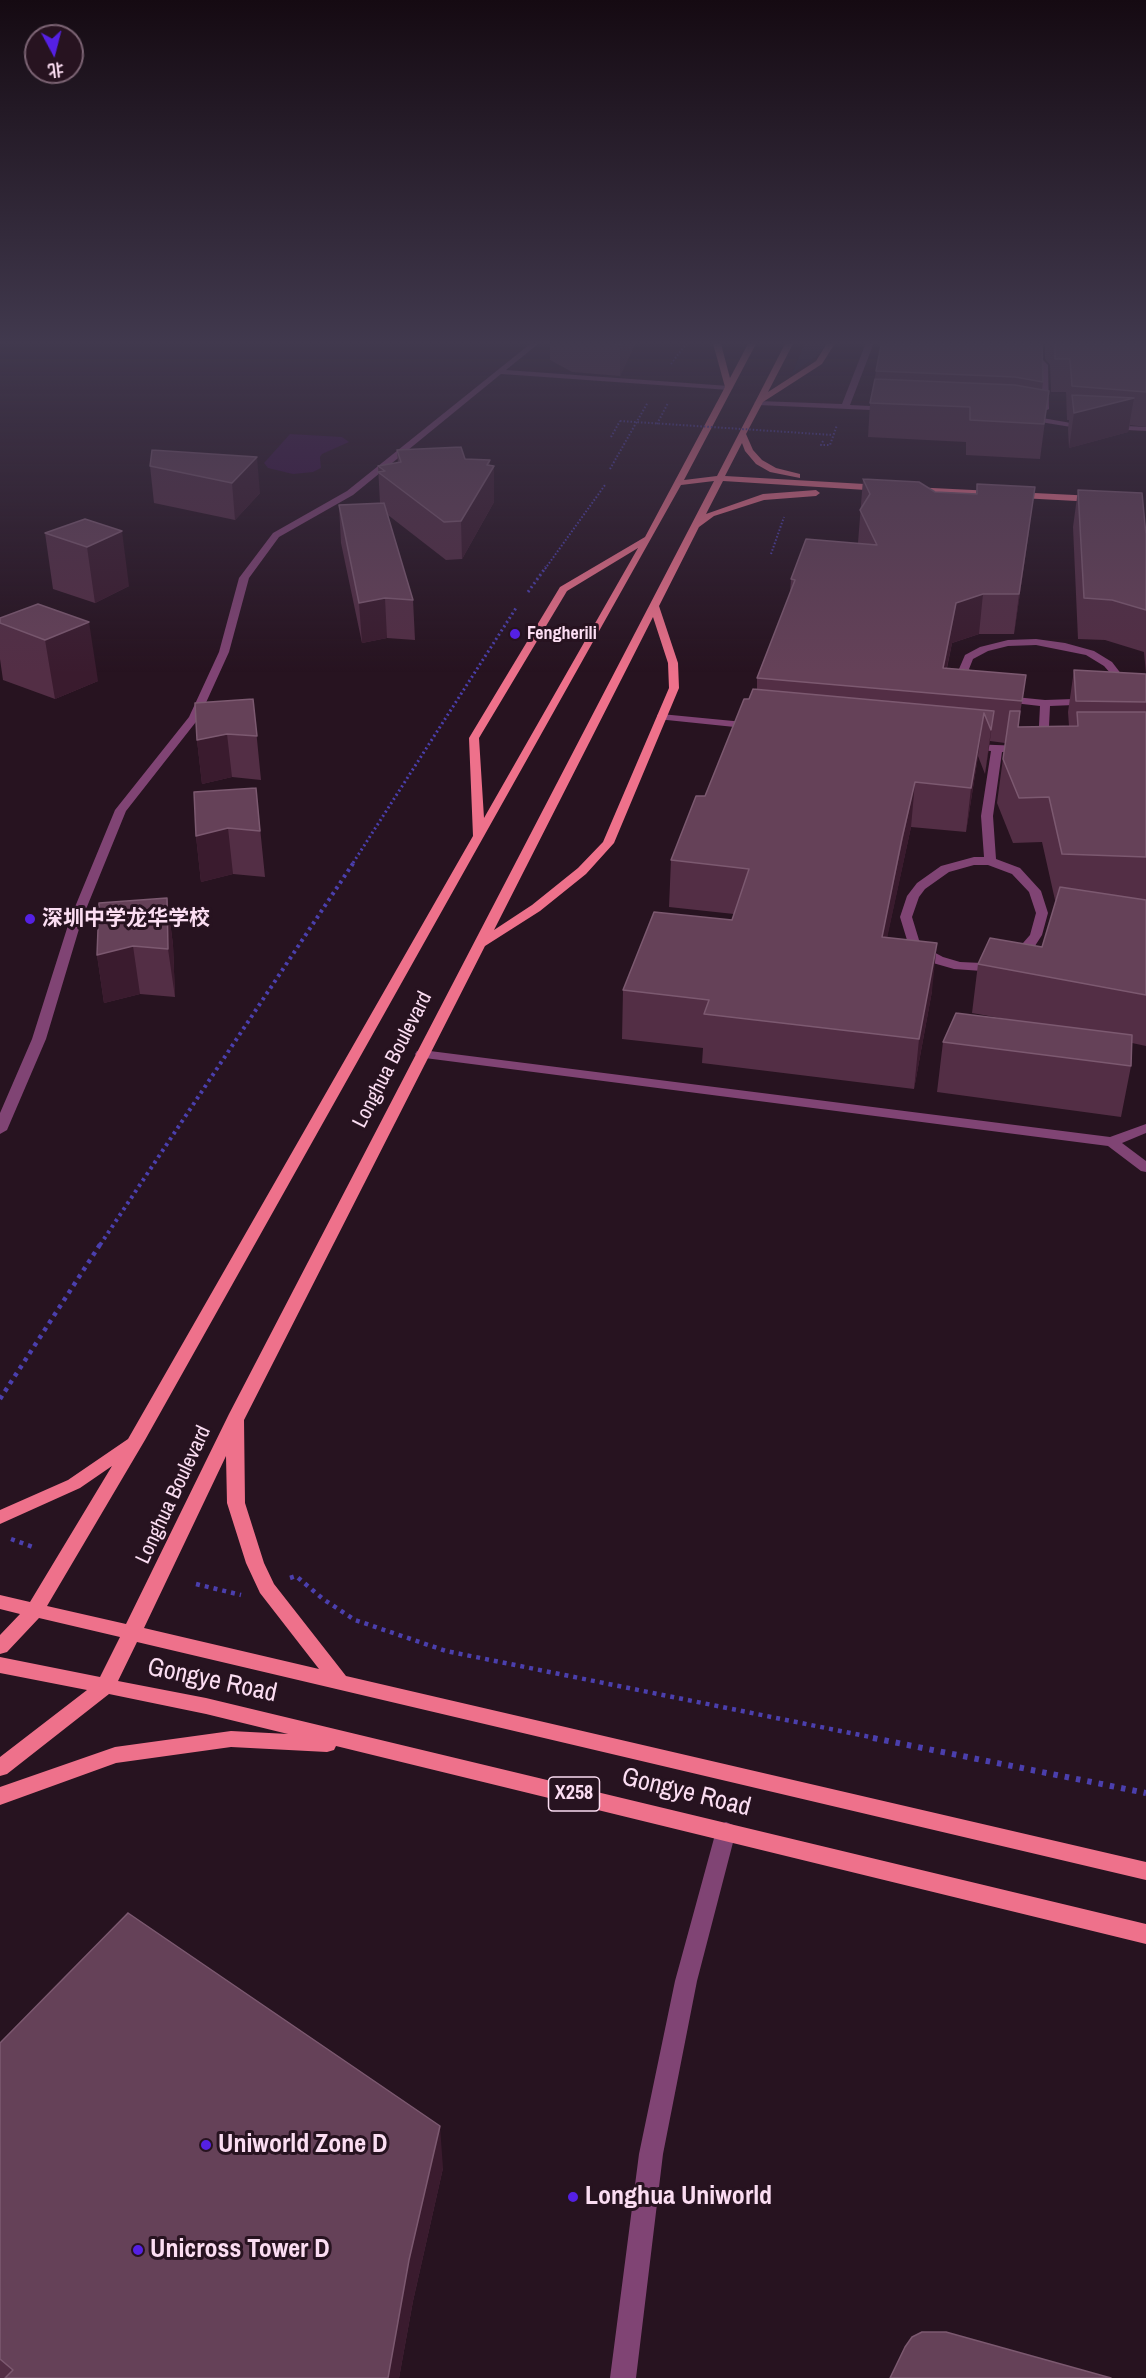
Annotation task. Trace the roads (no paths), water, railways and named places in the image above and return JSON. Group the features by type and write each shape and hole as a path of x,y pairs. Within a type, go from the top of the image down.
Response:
{"main road":[{"name":"Longhua Boulevard","path":"0,1647 35,1610 136,1440 696,451"},
{"name":"Longhua Boulevard","path":"0,1768 106,1686 238,1414 477,945 735,451"},
{"path":"749,451 764,466 837,489 884,495"},
{"path":"679,483 719,482 1110,500"},
{"path":"694,527 711,514 755,499 837,489"},
{"path":"908,496 1098,506"},
{"path":"479,837 474,738 563,589 649,537"},
{"path":"477,945 536,908 582,871 608,843 674,688 673,663 654,605"},
{"path":"238,1414 234,1471 236,1503 255,1563 267,1588 341,1683"},
{"path":"0,1517 74,1484 136,1440"},
{"name":"Gongye Road","path":"0,1602 1146,1871"},
{"name":"Gongye Road","path":"0,1665 206,1706 1146,1935"},
{"path":"0,1796 115,1755 231,1739 301,1740 402,1753"}],"street":[{"path":"0,1130 39,1039 76,919 121,810 194,718 224,652 244,578 276,535 350,493 402,451"},
{"path":"1008,643 1055,645 1090,653 1108,664 1117,675 1113,687 1098,696 1074,702 1045,703 1014,700 988,692 971,681 964,669 969,657 984,648 1008,643"},
{"path":"962,746 1048,749 1045,703"},
{"path":"661,717 765,727"},
{"path":"990,861 987,816 997,749"},
{"path":"990,861 1016,871 1035,891 1042,914 1036,936 1017,955 1003,963 982,967 948,963 921,951 908,928 906,917 913,896 926,882 945,869 960,863 990,861"},
{"path":"422,1054 1112,1142 1146,1128"},
{"path":"1112,1142 1146,1168"},
{"path":"623,2378 651,2154 686,1981 726,1831"}],"place":[{"name":"Fengherili","path":"515,634"},
{"name":"深圳中学龙华学校","path":"30,919"},
{"name":"Uniworld Zone D","path":"206,2145"},
{"name":"Longhua Uniworld","path":"573,2197"},
{"name":"Unicross Tower D","path":"138,2250"}]}
